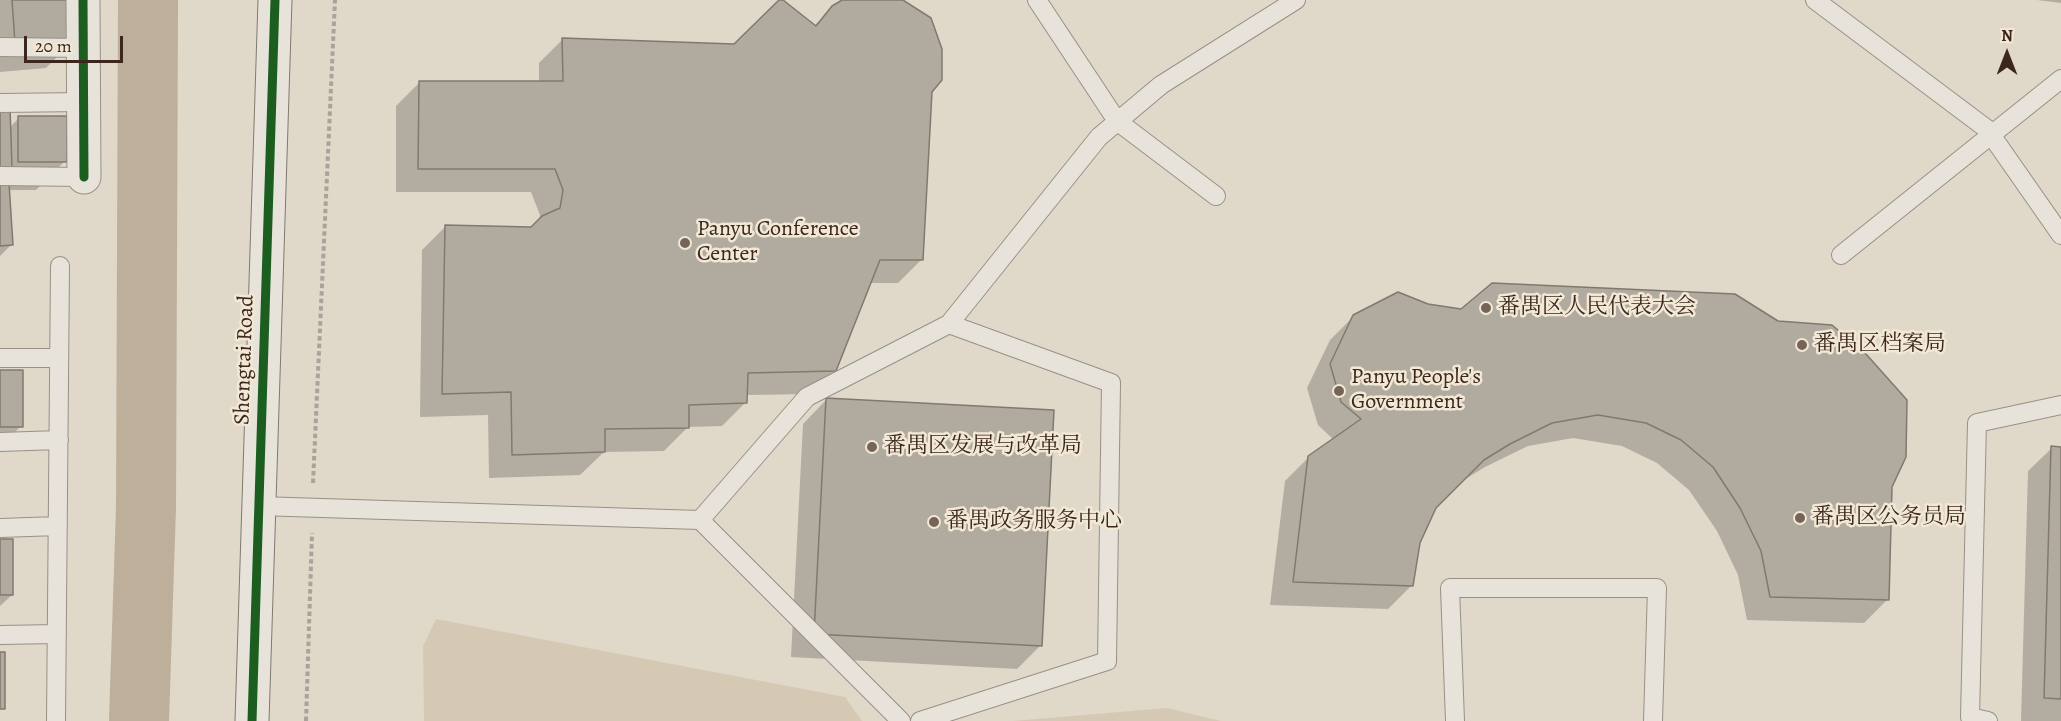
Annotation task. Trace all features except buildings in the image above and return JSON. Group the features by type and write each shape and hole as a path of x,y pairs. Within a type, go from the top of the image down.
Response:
{"street":[{"path":"83,0 84,177"},
{"name":"Shengtai Road","path":"252,721 275,0"}],"lane":[{"path":"1037,0 1117,122 1216,196"},
{"path":"700,520 807,397 949,324 1099,137 1161,85 1296,0"},
{"path":"1815,0 1987,129 2061,235"},
{"path":"0,47 83,48"},
{"path":"1841,255 2061,79"},
{"path":"0,103 84,102"},
{"path":"0,176 84,177"},
{"path":"56,721 60,266"},
{"path":"920,721 1107,661 1111,383 949,324"},
{"path":"0,358 59,358"},
{"path":"1988,721 1970,717 1977,423 2061,405"},
{"path":"0,442 59,440"},
{"path":"259,506 700,520 901,721"},
{"path":"0,528 58,526"},
{"path":"1455,721 1450,588 1657,588 1653,721"},
{"path":"0,635 57,634"}],"path":[{"path":"306,721 312,508 335,0"}],"shaded area":[{"path":"436,619 845,697 862,721 424,721 423,646"},
{"path":"1167,708 1221,721 1013,721"}],"waterway":[{"path":"139,721 146,507 148,0"}],"cycle path":[{"path":"83,0 84,177"},
{"path":"252,721 275,0"}],"place":[{"name":"Panyu Conference Center","path":"685,243"},
{"name":"番禺区人民代表大会","path":"1486,308"},
{"name":"番禺区档案局","path":"1802,345"},
{"name":"Panyu People's Government","path":"1339,391"},
{"name":"番禺区发展与改革局","path":"872,447"},
{"name":"番禺区公务员局","path":"1800,518"},
{"name":"番禺政务服务中心","path":"934,522"}]}
